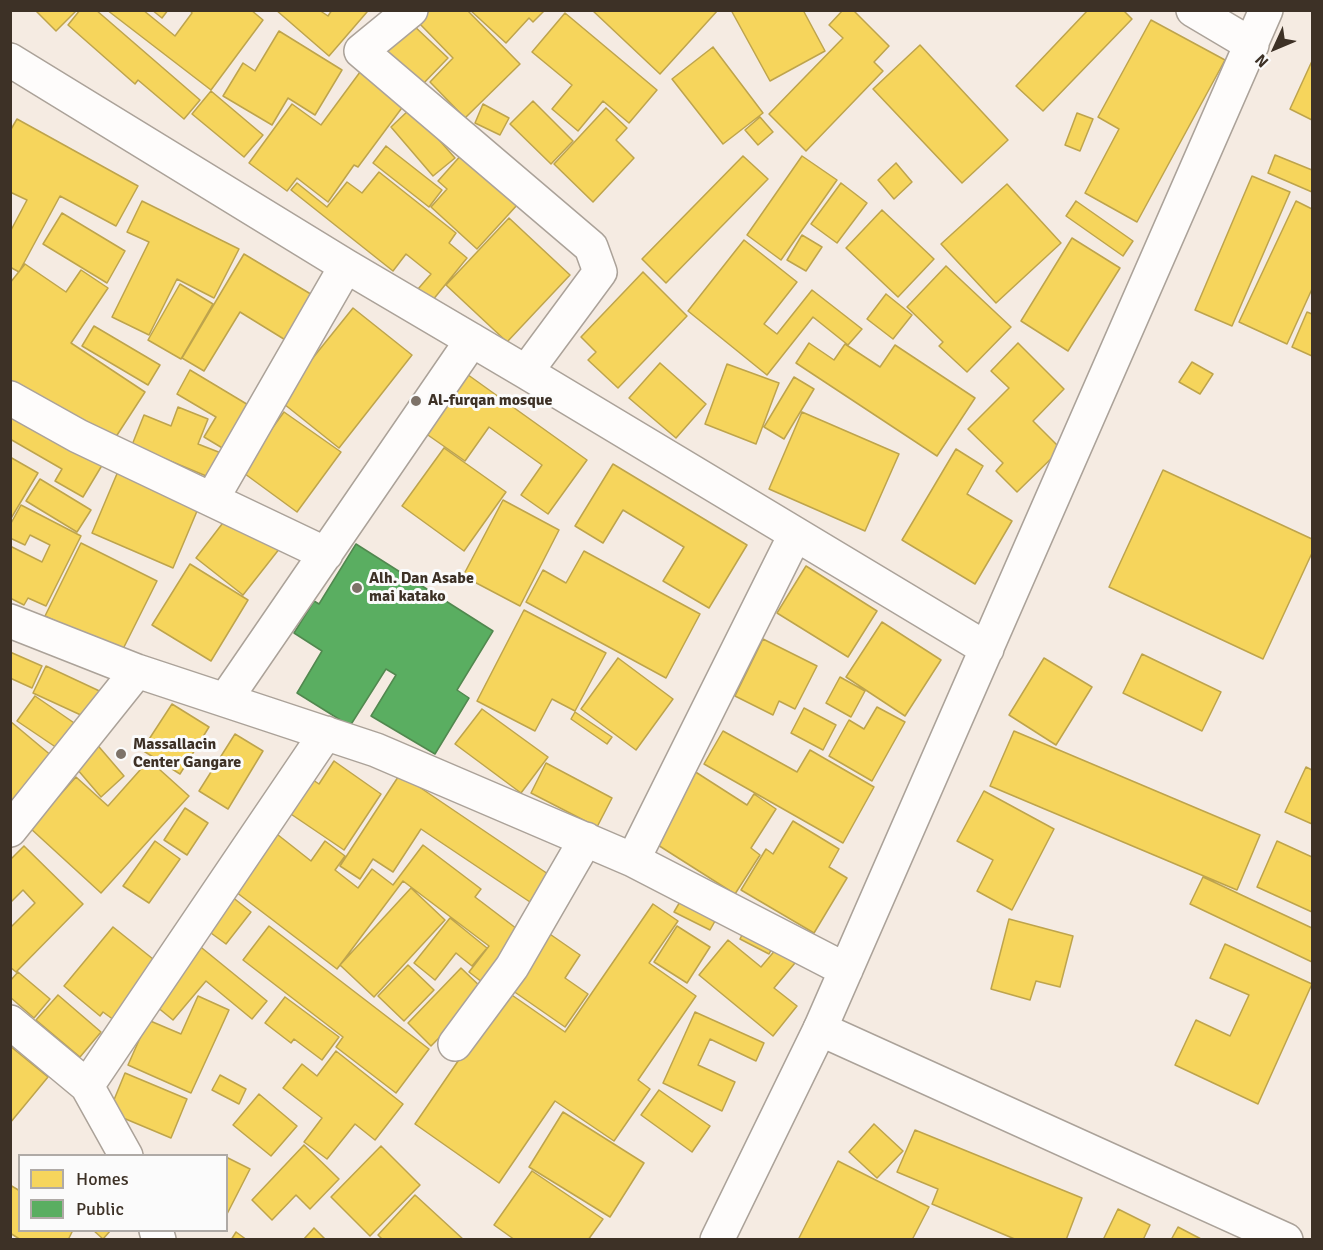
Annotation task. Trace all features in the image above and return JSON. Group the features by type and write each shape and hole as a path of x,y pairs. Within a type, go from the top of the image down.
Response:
{"street":[{"path":"411,10 361,51 591,247 600,272 526,372"},
{"path":"1193,10 1252,45"},
{"path":"717,1239 820,1029 1266,10"},
{"path":"10,60 346,266 987,649"},
{"path":"212,499 346,266"},
{"path":"225,700 472,340"},
{"path":"10,398 78,436 326,554"},
{"path":"633,860 795,535"},
{"path":"10,621 137,671 376,750 633,860 846,970"},
{"path":"10,830 137,671"},
{"path":"87,1086 326,733"},
{"path":"455,1044 512,968 586,839"},
{"path":"10,1022 87,1086 125,1154"},
{"path":"820,1029 1286,1239"}],"building: Homes":[{"path":"35,10 77,10 56,31"},
{"path":"80,10 96,10 200,100 184,119 138,80 135,84 68,25"},
{"path":"107,10 143,10 175,36 192,13 190,10 251,10 263,20 211,90"},
{"path":"152,10 168,10 162,18"},
{"path":"276,10 319,10 328,16 332,10 365,10 367,12 329,56"},
{"path":"430,10 467,10 520,64 465,118 430,82 453,58 418,22"},
{"path":"470,10 545,10 533,22 529,18 506,43"},
{"path":"592,10 718,10 660,74"},
{"path":"731,10 803,10 825,51 770,81"},
{"path":"843,10 853,10 889,46 874,62 883,71 806,151 769,114 843,38 829,25"},
{"path":"1088,10 1123,10 1132,19 1043,111 1016,86"},
{"path":"565,13 657,90 629,123 603,101 578,131 552,109 572,85 532,52"},
{"path":"1151,20 1225,60 1137,222 1085,193 1119,129 1098,117"},
{"path":"412,24 448,58 420,87 384,53"},
{"path":"279,31 342,70 315,115 288,98 272,125 223,96 243,63 255,71"},
{"path":"920,45 1008,140 962,183 873,89"},
{"path":"713,47 763,113 723,144 672,79"},
{"path":"1312,61 1312,120 1290,109"},
{"path":"363,68 407,101 358,167 354,165 328,202 297,178 287,191 249,163 292,104 321,125"},
{"path":"211,91 263,135 244,157 192,114"},
{"path":"533,101 573,141 551,164 510,124"},
{"path":"483,104 509,118 500,135 475,123"},
{"path":"411,108 455,158 433,176 391,127"},
{"path":"606,108 627,128 616,140 634,158 593,202 554,164"},
{"path":"1077,113 1093,119 1080,151 1065,145"},
{"path":"760,117 773,132 758,145 745,130"},
{"path":"17,119 138,186 116,226 60,196 19,272 10,267 10,232 27,200 10,192 10,131"},
{"path":"386,146 442,190 429,207 373,163"},
{"path":"463,153 518,204 477,249 431,207 447,189 438,181"},
{"path":"1275,155 1312,170 1312,192 1268,173"},
{"path":"743,156 768,179 666,283 642,259"},
{"path":"802,156 837,180 781,260 747,235"},
{"path":"896,163 912,182 894,199 878,180"},
{"path":"379,172 456,233 449,243 467,258 432,301 418,289 431,274 406,254 393,271 291,190 297,183 327,207 347,182 362,193"},
{"path":"1252,176 1290,192 1232,326 1195,310"},
{"path":"841,183 867,203 837,243 811,224"},
{"path":"1007,184 1061,243 996,303 941,244"},
{"path":"142,201 239,249 214,298 177,279 149,335 112,317 149,242 127,232"},
{"path":"1076,201 1133,241 1123,256 1066,216"},
{"path":"1296,201 1312,209 1312,289 1287,344 1239,322"},
{"path":"882,210 934,259 898,297 846,248"},
{"path":"62,213 125,251 107,283 43,244"},
{"path":"509,218 570,275 507,342 446,285"},
{"path":"802,235 822,247 806,271 787,260"},
{"path":"1072,238 1120,268 1068,351 1021,321"},
{"path":"744,240 797,282 764,324 777,334 812,290 862,329 848,345 813,317 767,375 688,311"},
{"path":"244,254 314,296 287,341 240,312 204,371 182,358"},
{"path":"25,264 66,292 81,270 108,288 71,343 145,392 108,449 10,385 10,283"},
{"path":"946,266 1011,327 967,372 939,346 943,342 907,307"},
{"path":"643,272 687,316 618,388 588,360 596,352 581,337"},
{"path":"180,284 213,304 181,359 148,340"},
{"path":"886,294 912,315 893,339 867,319"},
{"path":"353,308 412,355 339,448 279,400"},
{"path":"1307,312 1312,314 1312,356 1292,347"},
{"path":"94,326 160,365 148,385 82,346"},
{"path":"809,343 834,360 845,344 880,367 895,345 975,398 937,456 796,363"},
{"path":"1018,343 1064,389 1033,421 1061,449 1017,492 996,471 1003,463 968,429 1009,388 991,371"},
{"path":"1192,362 1213,374 1200,394 1179,382"},
{"path":"660,363 706,404 676,438 629,398"},
{"path":"727,364 779,383 756,444 705,424"},
{"path":"457,367 587,460 548,514 521,495 542,465 489,427 465,461 415,426"},
{"path":"190,370 250,406 224,449 204,437 216,417 177,394"},
{"path":"794,377 814,389 784,439 764,427"},
{"path":"10,406 104,462 83,497 55,481 62,469 10,439"},
{"path":"178,407 208,419 198,444 221,453 211,478 132,445 144,415 171,426"},
{"path":"284,412 341,452 297,512 241,471"},
{"path":"802,412 899,454 865,531 769,489"},
{"path":"444,448 506,492 464,551 402,506"},
{"path":"956,449 983,466 967,494 1012,521 975,584 902,540"},
{"path":"10,457 38,473 10,520"},
{"path":"613,464 747,545 709,608 663,581 684,547 623,510 603,543 575,526"},
{"path":"119,469 200,504 173,568 92,533"},
{"path":"1163,470 1312,539 1312,553 1263,659 1109,587"},
{"path":"40,479 91,510 77,532 26,501"},
{"path":"503,500 559,530 520,606 463,576"},
{"path":"21,505 81,536 46,606 28,598 24,605 10,598 10,546 42,562 50,545 30,535 25,545 10,538 10,525"},
{"path":"232,511 280,548 243,595 196,558"},
{"path":"81,543 157,581 121,653 45,616"},
{"path":"584,551 700,614 666,678 526,602 543,570 566,583"},
{"path":"190,564 248,600 211,661 152,625"},
{"path":"806,566 877,611 848,657 777,613"},
{"path":"524,610 606,653 575,711 552,699 535,731 477,701"},
{"path":"882,622 941,660 905,716 846,677"},
{"path":"763,639 817,666 795,709 779,701 773,715 735,696"},
{"path":"10,652 42,666 32,688 10,678"},
{"path":"1142,654 1221,692 1202,731 1123,693"},
{"path":"618,658 673,699 636,750 581,709"},
{"path":"1044,658 1092,687 1056,745 1009,715"},
{"path":"46,666 108,695 96,722 33,693"},
{"path":"840,677 865,691 851,717 826,703"},
{"path":"35,696 80,727 63,752 17,721"},
{"path":"172,704 209,727 180,774 142,750"},
{"path":"877,707 905,722 872,781 829,756 849,720 864,729"},
{"path":"804,708 836,725 823,750 791,733"},
{"path":"482,709 548,757 521,793 455,744"},
{"path":"575,712 612,737 607,744 571,719"},
{"path":"10,721 59,762 10,819"},
{"path":"723,731 797,772 810,750 874,787 843,843 704,764"},
{"path":"1014,731 1260,835 1237,890 990,786"},
{"path":"235,734 263,751 228,809 199,791"},
{"path":"94,741 124,776 101,797 71,762"},
{"path":"149,760 189,796 101,893 30,828 76,777 108,806"},
{"path":"334,761 381,794 344,850 279,806 301,772 319,784"},
{"path":"546,763 612,798 597,827 531,793"},
{"path":"1306,767 1312,770 1312,824 1285,812"},
{"path":"694,771 747,805 754,794 776,809 751,848 760,855 735,894 650,840"},
{"path":"400,774 548,874 530,902 421,829 393,872 373,859 360,879 340,866"},
{"path":"984,791 1054,829 1012,910 977,891 993,860 957,841"},
{"path":"185,808 208,823 187,855 164,840"},
{"path":"793,821 839,849 829,867 847,878 814,933 741,890 766,849 773,854"},
{"path":"273,831 311,861 325,841 345,856 335,870 358,888 372,869 393,885 423,845 481,889 475,897 525,935 487,986 469,972 489,946 403,881 337,969 236,892"},
{"path":"155,841 180,859 149,903 123,886"},
{"path":"1277,841 1312,857 1312,912 1257,887"},
{"path":"24,846 83,904 16,972 10,967 10,928 35,903 23,890 10,903 10,860"},
{"path":"1203,877 1312,928 1312,962 1190,904"},
{"path":"411,888 445,920 374,997 340,965"},
{"path":"226,892 251,912 226,944 200,925"},
{"path":"684,895 719,914 710,930 674,912"},
{"path":"653,904 678,921 649,963 696,996 638,1080 650,1089 614,1141 555,1101 499,1183 415,1124 506,991 565,1032"},
{"path":"450,918 487,948 472,966 456,953 435,980 414,963"},
{"path":"1009,919 1073,936 1060,987 1036,981 1030,1000 991,989"},
{"path":"749,921 778,937 769,954 740,939"},
{"path":"269,926 429,1049 396,1093 336,1047 343,1037 243,960"},
{"path":"677,926 710,947 687,983 654,962"},
{"path":"113,927 163,967 118,1023 103,1012 100,1016 64,986"},
{"path":"544,930 580,955 565,978 588,994 565,1027 506,986"},
{"path":"728,940 761,967 777,948 795,963 774,988 797,1006 773,1036 699,975"},
{"path":"197,944 267,1001 252,1019 206,981 173,1020 151,1002"},
{"path":"1225,944 1312,984 1258,1104 1175,1065 1196,1020 1230,1036 1249,995 1210,978"},
{"path":"408,965 434,990 404,1021 378,996"},
{"path":"461,968 485,991 431,1046 408,1023"},
{"path":"18,972 50,999 34,1018 10,997 10,981"},
{"path":"58,995 101,1032 80,1057 36,1020"},
{"path":"198,996 229,1010 191,1093 128,1065 148,1020 181,1034"},
{"path":"285,997 339,1037 322,1060 294,1039 291,1043 265,1023"},
{"path":"695,1012 764,1043 756,1061 710,1039 698,1065 735,1082 722,1111 663,1083"},
{"path":"10,1046 48,1077 10,1123"},
{"path":"336,1051 403,1104 375,1140 355,1124 327,1159 304,1142 322,1118 283,1088 302,1064 317,1076"},
{"path":"125,1073 187,1099 171,1138 109,1112"},
{"path":"220,1075 246,1089 239,1104 212,1090"},
{"path":"659,1090 710,1126 692,1152 641,1115"},
{"path":"259,1094 297,1126 271,1156 233,1125"},
{"path":"563,1112 644,1163 610,1217 529,1167"},
{"path":"874,1124 903,1151 877,1178 849,1152"},
{"path":"915,1130 1082,1198 1066,1240 1017,1240 932,1204 938,1189 897,1172"},
{"path":"304,1145 339,1179 310,1209 296,1195 272,1220 252,1200"},
{"path":"381,1146 420,1185 370,1236 331,1197"},
{"path":"228,1158 250,1169 228,1212"},
{"path":"838,1161 929,1207 912,1240 798,1240"},
{"path":"532,1171 603,1219 588,1240 515,1240 494,1225"},
{"path":"10,1185 18,1190 18,1232 72,1232 68,1240 21,1240 10,1233"},
{"path":"415,1195 464,1240 383,1240 378,1235"},
{"path":"1118,1209 1150,1225 1143,1240 1103,1240"},
{"path":"1178,1227 1203,1240 1171,1240"},
{"path":"314,1228 326,1240 303,1240"},
{"path":"95,1232 109,1232 103,1239"},
{"path":"236,1232 247,1240 231,1240"}],"building: Public":[{"path":"356,544 493,631 457,690 469,698 435,754 371,716 396,675 386,669 350,726 297,693 322,651 294,633 314,601 319,604"}],"place":[{"name":"Al-furqan mosque","path":"416,401"},
{"name":"Alh. Dan Asabe mai katako","path":"357,588"},
{"name":"Massallacin Center Gangare","path":"121,754"}]}
